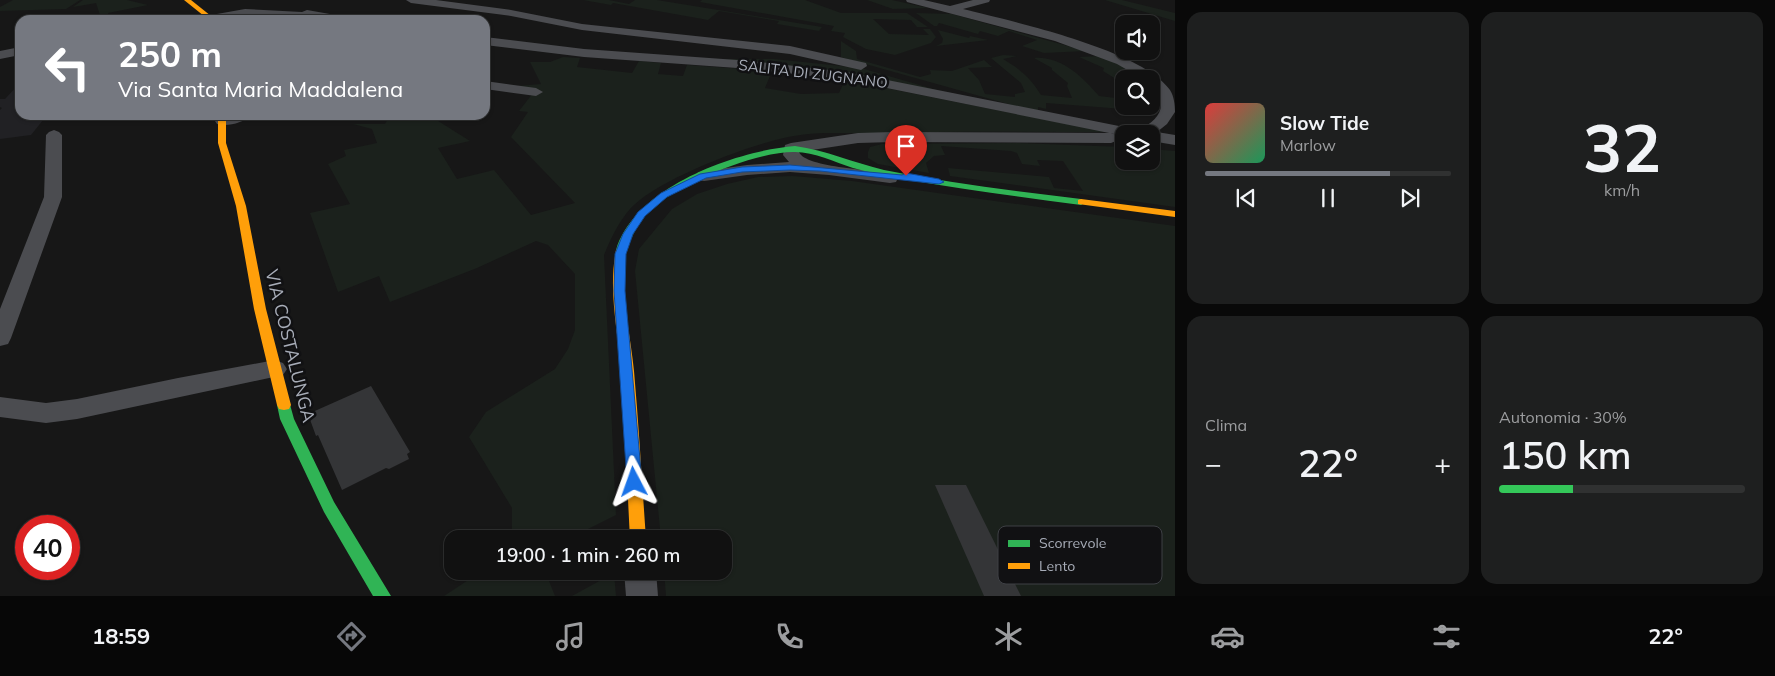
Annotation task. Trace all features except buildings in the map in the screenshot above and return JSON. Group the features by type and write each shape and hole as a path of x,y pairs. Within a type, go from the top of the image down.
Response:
{"street":[{"path":"187,0 204,15"},
{"path":"410,0 511,14 582,27 790,50 858,65 1016,110"},
{"path":"911,0 1088,46 1122,59 1161,84 1170,98 1169,112 1156,125"},
{"path":"951,9 984,0"},
{"path":"267,2 316,15"},
{"path":"229,15 245,12 301,15"},
{"name":"SALITA DI ZUGNANO","path":"490,42 650,59 816,71 877,81 1115,129"},
{"path":"0,54 15,52"},
{"path":"650,59 761,56 858,65"},
{"path":"490,86 536,92"},
{"name":"VIA COSTALUNGA","path":"222,120 222,143 241,206 260,309 288,419 329,507 383,596"},
{"path":"0,338 53,197 54,135"},
{"path":"637,530 620,291 620,254 628,234 641,214 664,195 704,176 745,160 791,148 858,138 967,136 1115,137"},
{"path":"858,138 852,144 852,151 856,158 868,165 890,173"},
{"path":"1160,138 1175,140"},
{"path":"791,148 790,155 797,161 820,169"},
{"path":"791,148 805,150 841,163 939,182"},
{"path":"704,176 766,168 820,169 939,182 1175,214"},
{"path":"0,407 46,413 77,410 178,387 275,368"},
{"path":"641,580 642,596"}],"shaded area":[{"path":"13,0 80,0 66,9 0,11 0,7"},
{"path":"83,0 127,0 148,5 108,13 109,15 100,15 96,3 73,7"},
{"path":"583,0 609,0 629,4 635,0 657,0 822,27 819,31 777,24 779,21 719,11 708,20 613,3 611,5"},
{"path":"702,0 805,0 841,13 907,13 928,27 917,27 911,20 873,19 889,34 929,35 923,29 930,29 936,37 931,43 895,55 866,49 843,37 845,33 831,31 834,26 700,2"},
{"path":"867,0 892,0 928,8 893,9"},
{"path":"1105,0 1122,0 1175,13 1175,21"},
{"path":"916,13 952,14 1086,51 1044,53 1022,46 1037,40 1009,31 998,36 980,31 978,34 939,23 937,26 934,26"},
{"path":"938,30 969,38 970,36 988,40 936,46 942,43 943,39"},
{"path":"841,41 856,51 857,59 920,77 931,74 930,70 952,71 984,60 992,67 968,68 979,80 985,94 1015,97 1015,94 1025,92 1021,83 991,58 1003,55 1017,56 1003,59 1025,74 1041,95 1072,98 1067,86 1068,83 1052,68 1034,58 1044,58 1054,60 1071,69 1099,96 1115,98 1115,108 1046,103 1046,109 1038,107 1038,111 1026,109 841,57"},
{"path":"1101,56 1127,70 1115,70 1115,78 1103,71 1104,68 1079,57"},
{"path":"563,57 580,58 577,67 632,73 639,61 661,63 658,74 683,76 687,65 772,71 765,88 801,94 839,93 845,80 1108,132 804,134 755,146 732,154 683,175 643,198 630,209 622,220 604,255 616,515 586,530 512,530 512,508 469,437 486,412 555,369 568,349 575,330 575,274 548,245 536,241 477,268 390,302 379,276 338,292 310,213 350,204 328,164 346,156 344,150 377,143 372,129 353,124 385,124 387,120 437,120 470,141 438,148 457,179 494,170 531,215 575,203 511,137 528,112 519,111 533,93 517,86 541,84 530,62 550,62"},
{"path":"698,59 774,59 861,68 954,95"},
{"path":"15,88 15,120 43,120 31,135 0,139 0,110 2,108 0,107 0,99 5,99"},
{"path":"1017,143 1115,147 1115,170 1160,170 1160,150 1175,151 1175,207 950,176 948,168 1049,177 1054,188 1083,191 1063,161 1037,160 1040,166 1022,164 1017,153 1011,151 941,146 945,155 934,156 926,163 929,173 878,164 868,158 870,147 882,144"},
{"path":"793,176 852,181 1175,226 1175,596 666,596 665,580 732,580 732,530 660,530 635,271 639,249 672,209 697,194 727,184 758,177"},
{"path":"468,580 549,580 555,596 444,596"},
{"path":"601,580 615,580 616,596 572,596"}],"traffic: fast":[{"path":"621,250 625,238 635,221 649,206 662,197 678,187 719,168 740,160 779,150 804,150 823,154 859,167 921,179 1081,202"},
{"path":"284,405 287,419 329,507 383,596"}],"traffic: slow":[{"path":"187,0 206,15"},
{"path":"222,120 222,143 241,206 260,309 284,405"},
{"path":"1081,202 1175,214"},
{"path":"621,250 618,294 627,368 637,530"}],"route":[{"path":"634,482 620,291 620,254 628,234 641,214 664,195 704,176 742,169 790,167 939,182 906,176"}]}
